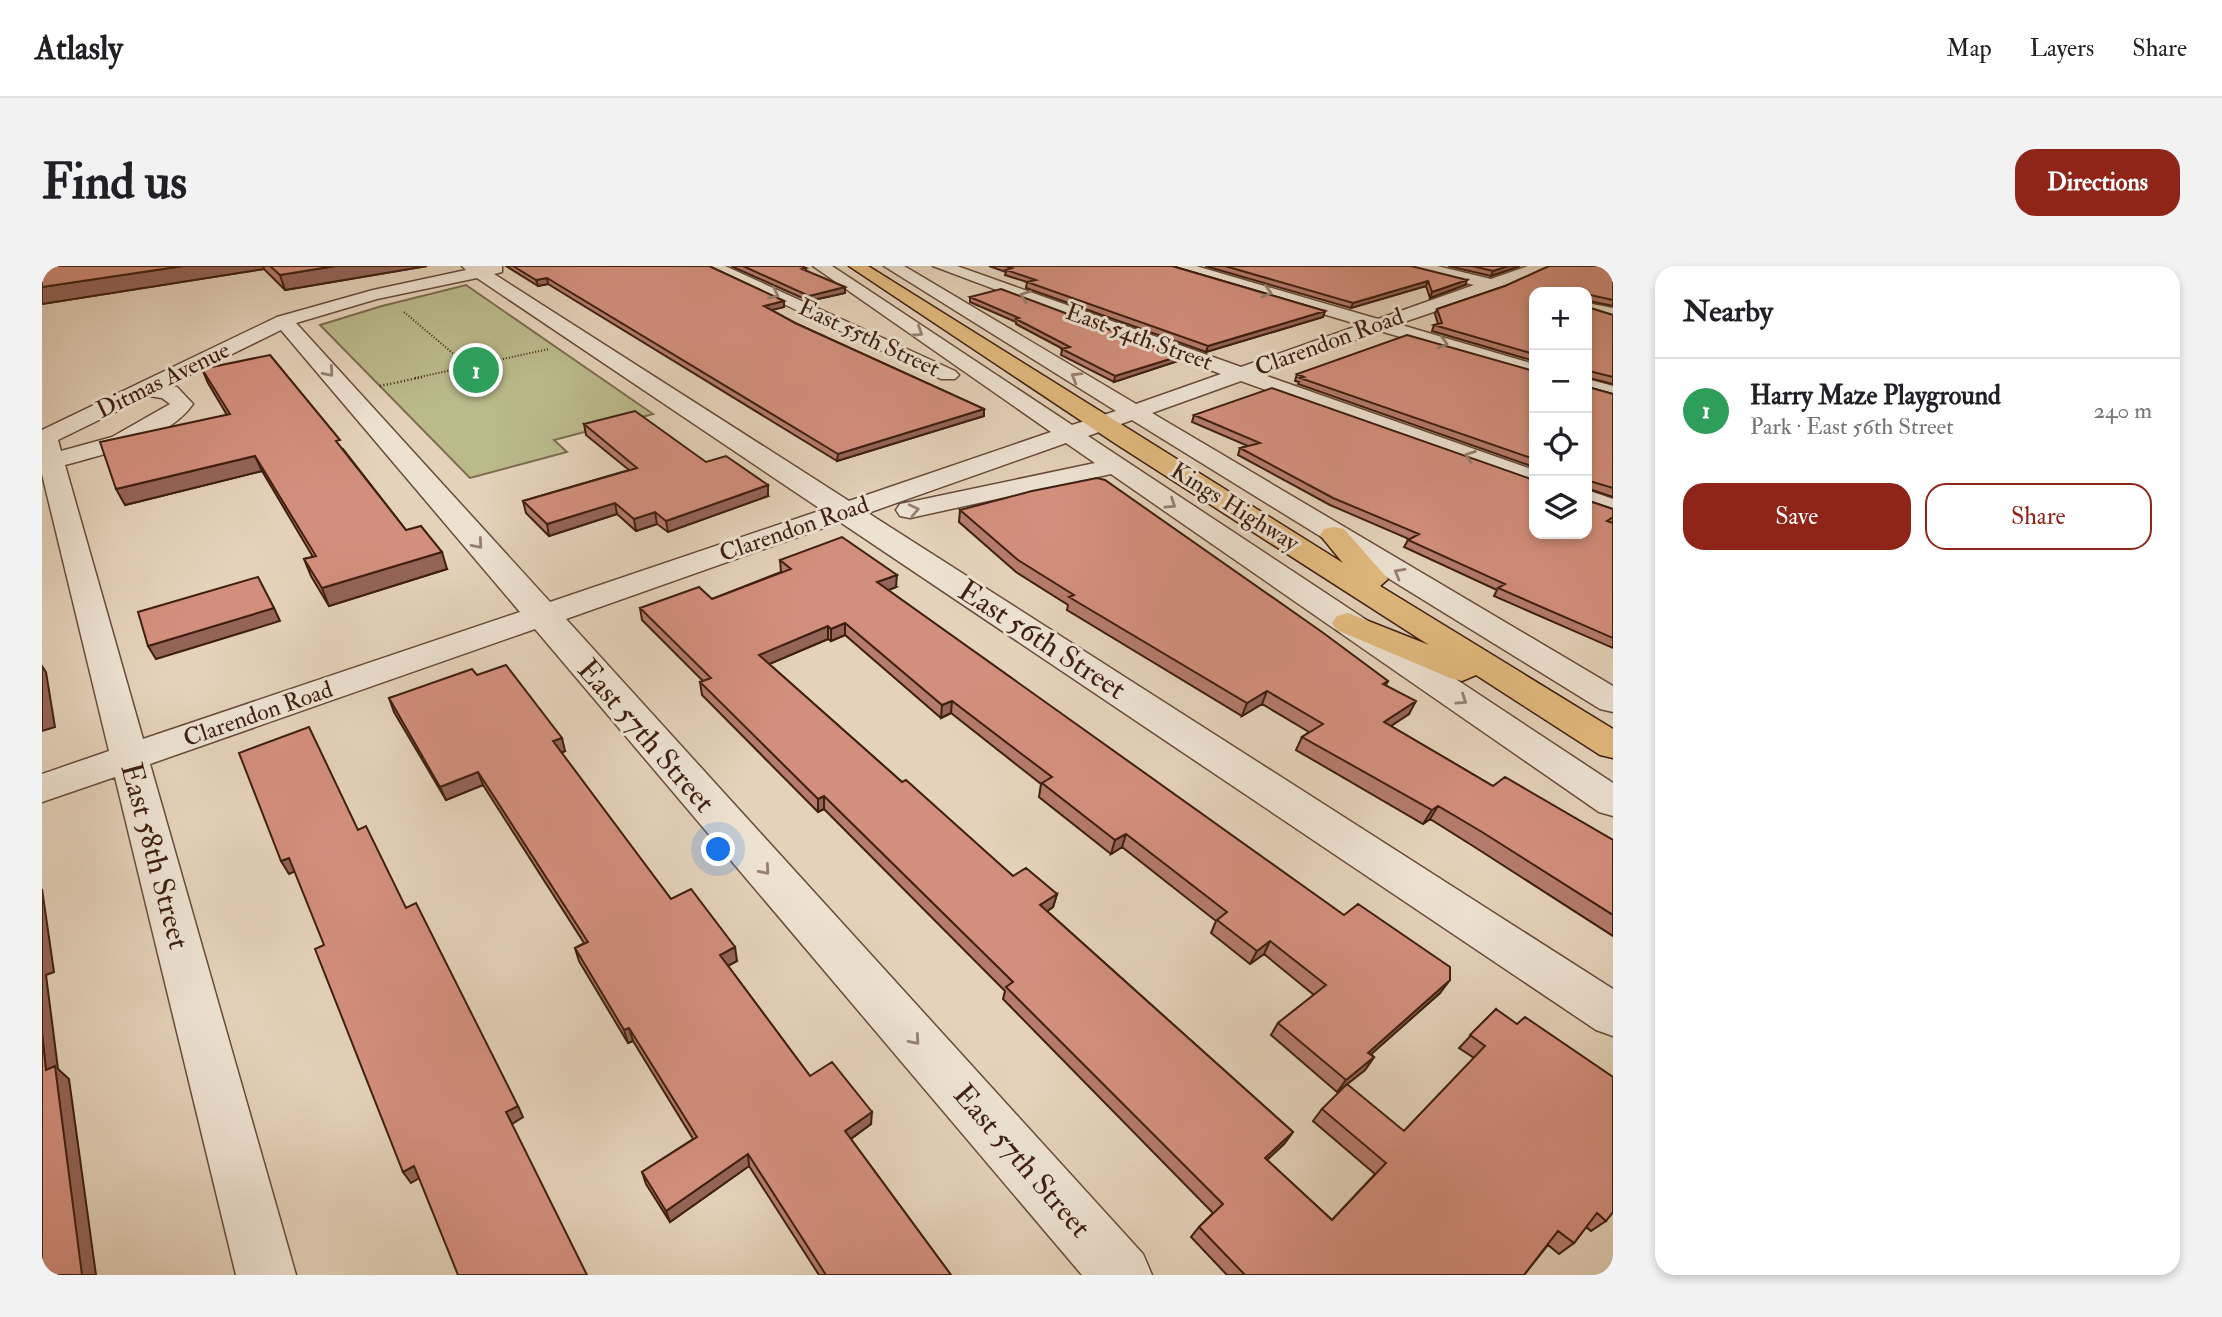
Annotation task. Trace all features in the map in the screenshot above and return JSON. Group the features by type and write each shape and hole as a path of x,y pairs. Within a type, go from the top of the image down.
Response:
{"main road":[{"name":"Kings Highway","path":"857,266 1100,423 1613,746"},
{"path":"905,297 982,319"},
{"path":"1334,535 1399,609"},
{"path":"1348,623 1562,714"}],"street":[{"name":"Ditmas Avenue","path":"47,445 145,389 284,321 475,269 514,266"},
{"name":"East 55th Street","path":"712,266 1004,400 1029,405"},
{"name":"Kings Highway","path":"821,266 1613,802"},
{"name":"Kings Highway","path":"892,266 1613,701"},
{"name":"East 54th Street","path":"941,266 1529,477"},
{"path":"1178,266 1529,369"},
{"path":"1416,266 1525,293"},
{"name":"Clarendon Road","path":"42,788 1071,434 1545,266"},
{"name":"East 56th Street","path":"475,269 1613,1015"},
{"path":"940,294 997,286"},
{"path":"818,315 876,304"},
{"path":"1592,309 1613,314"},
{"name":"East 57th Street","path":"284,321 1122,1275"},
{"path":"1592,387 1613,393"},
{"path":"47,445 121,442 176,411 182,404 169,392 145,389"},
{"name":"East 58th Street","path":"47,445 265,1275"},
{"path":"846,511 897,513 1115,466"},
{"path":"1592,500 1613,508"},
{"path":"1458,607 1613,680"}],"path":[{"path":"402,311 469,367"},
{"path":"370,388 550,349"}],"green space":[{"path":"466,285 653,414 554,440 567,452 470,478 320,325"}],"building":[{"path":"42,266 183,266 42,287"},
{"path":"270,266 335,266 280,275"},
{"path":"513,266 709,266 784,301 764,306 795,323 984,409 838,454 547,278 536,280"},
{"path":"743,266 801,266 806,268 802,269 845,287 809,296"},
{"path":"1005,266 1172,266 1325,311 1208,346 1027,282 1036,280 1006,270 1012,268"},
{"path":"1225,266 1411,266 1467,280 1432,292 1428,281 1353,303"},
{"path":"1472,266 1508,266 1493,271"},
{"path":"1549,266 1613,266 1613,300 1592,295 1592,287 1529,287 1529,353 1434,325 1442,323 1437,309 1505,286"},
{"path":"1001,289 1180,356 1115,376 1062,349 1070,347 1016,319 1019,318 970,297"},
{"path":"1592,309 1613,315 1613,377 1592,372"},
{"path":"1407,335 1529,370 1529,457 1300,378 1304,377 1297,374"},
{"path":"270,355 340,440 336,441 406,530 421,526 442,552 322,588 304,559 316,556 255,456 116,489 100,442 230,414 202,369"},
{"path":"1272,388 1529,478 1529,539 1592,539 1592,502 1613,509 1613,517 1607,521 1613,523 1613,638 1498,588 1505,584 1408,540 1419,534 1333,498 1240,448 1260,443 1194,415"},
{"path":"1592,388 1613,394 1613,488 1592,482"},
{"path":"635,411 706,462 726,456 768,485 666,521 655,512 634,519 615,503 547,524 523,501 637,468 584,424"},
{"path":"1097,478 1105,480 1322,632 1388,681 1383,684 1416,701 1384,722 1493,786 1505,777 1613,840 1613,915 1438,806 1432,810 1302,737 1323,724 1267,691 1247,703 1069,597 1074,595 1018,560 960,510 1032,491"},
{"path":"842,537 897,575 877,582 1344,915 1358,904 1450,967 1450,980 1368,1053 1374,1057 1346,1080 1278,1023 1326,985 1270,941 1257,951 1217,920 1227,912 1126,834 1115,840 1042,783 1052,777 952,701 942,705 845,623 831,629 828,626 759,655 902,782 906,780 1013,876 1026,868 1057,894 1040,905 1293,1132 1265,1158 1332,1220 1386,1163 1322,1109 1347,1084 1404,1131 1485,1046 1470,1035 1496,1009 1517,1024 1525,1017 1613,1077 1613,1212 1606,1221 1597,1213 1574,1243 1558,1231 1524,1275 1245,1275 1199,1227 1223,1204 1006,987 1013,982 824,796 818,799 700,682 711,678 640,608 699,587 712,599 791,569 780,560"},
{"path":"258,577 274,608 148,646 138,612"},
{"path":"506,665 562,738 553,741 671,899 691,889 735,947 720,955 810,1076 832,1062 872,1112 845,1131 951,1275 826,1275 748,1154 666,1211 642,1172 697,1137 629,1028 624,1030 575,948 588,942 478,772 440,787 389,698 472,669 477,675"},
{"path":"309,727 358,830 366,826 406,908 416,903 518,1106 506,1112 587,1275 458,1275 414,1166 403,1172 315,949 324,945 289,858 281,861 239,753"},
{"path":"42,1033 46,1070 55,1066 82,1275 42,1275"}],"place":[{"name":"Harry Maze Playground","path":"476,370"}]}
